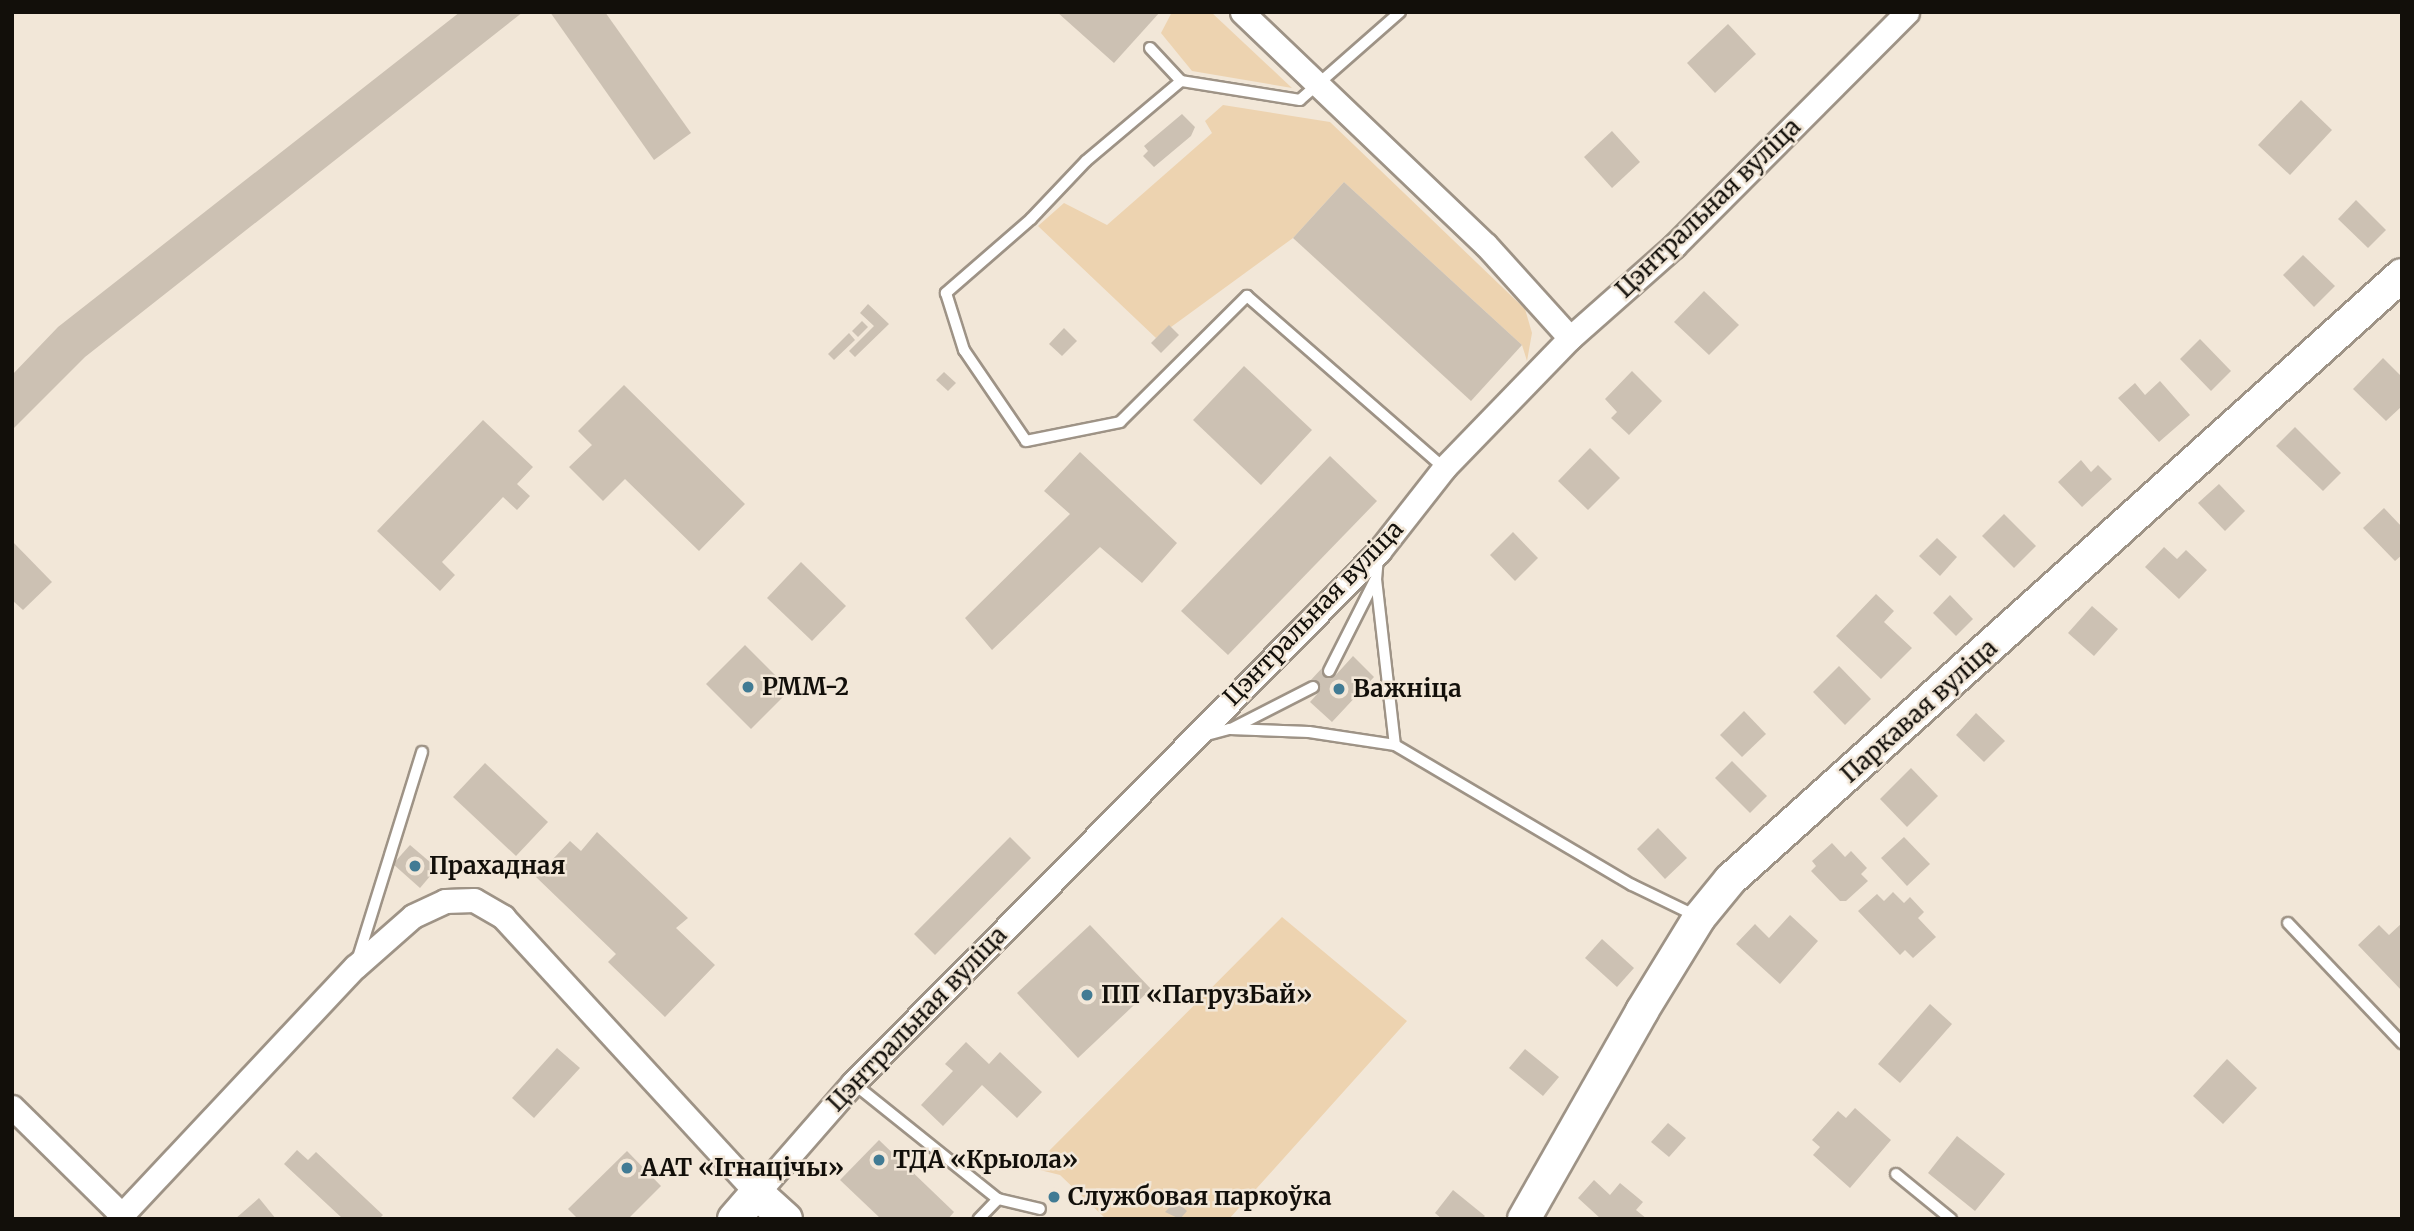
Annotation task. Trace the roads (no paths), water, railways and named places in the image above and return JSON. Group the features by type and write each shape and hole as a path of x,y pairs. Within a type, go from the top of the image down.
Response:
{"street":[{"path":"1241,12 1486,245 1570,338"},
{"name":"Цэнтральная вуліца","path":"734,1219 853,1083 1379,551 1444,468 1570,338 1674,246 1907,12"},
{"name":"Паркавая вуліца","path":"1524,1219 1699,918 1730,880 2402,275"},
{"path":"12,1107 120,1217 355,967 413,916 445,901 474,900 503,917 757,1193 786,1219"}],"lane":[{"path":"1150,48 1181,81 1300,100 1400,12"},
{"path":"1181,81 1086,161 1031,219 946,293 964,350 1010,418 1026,441 1120,422 1247,296 1444,468"},
{"path":"1379,551 1376,579 1395,745"},
{"path":"1328,671 1376,579"},
{"path":"1193,738 1230,729 1313,687"},
{"path":"1230,729 1308,732 1395,745 1632,885 1699,918"},
{"path":"355,967 422,752"},
{"path":"2288,923 2402,1042"},
{"path":"853,1083 998,1199 1040,1209"},
{"path":"1896,1174 1951,1219"},
{"path":"979,1219 998,1199"}],"place":[{"name":"РММ-2","path":"748,687"},
{"name":"Важніца","path":"1339,689"},
{"name":"Прахадная","path":"415,866"},
{"name":"ПП «ПагрузБай»","path":"1087,995"},
{"name":"ТДА «Крыола»","path":"879,1160"},
{"name":"ААТ «Ігнацічы»","path":"627,1168"},
{"name":"Службовая паркоўка","path":"1054,1197"}]}
